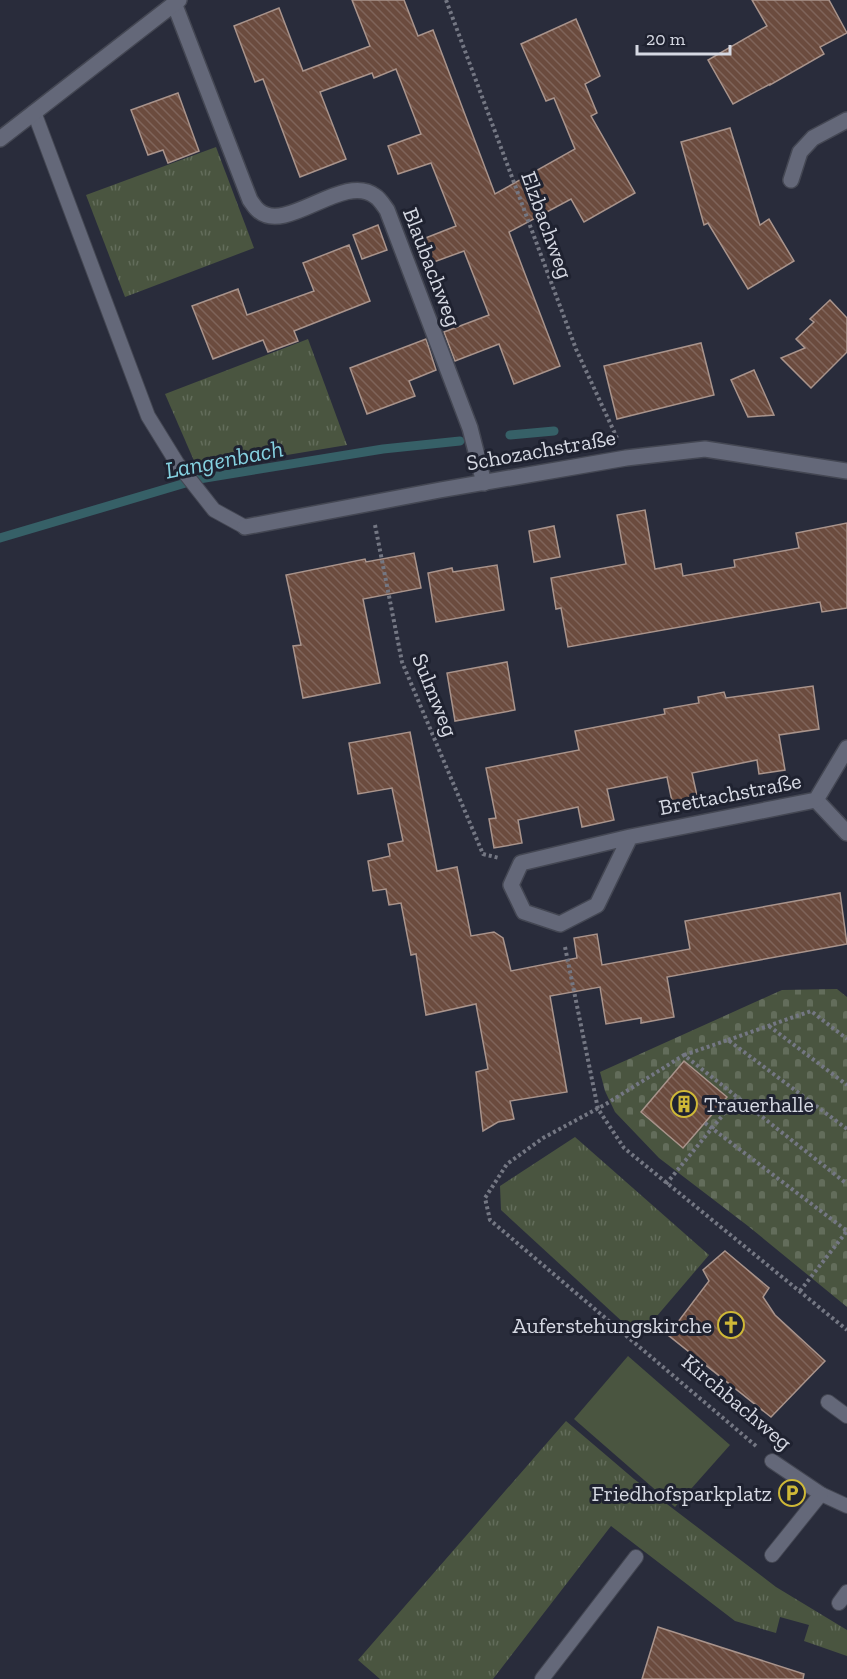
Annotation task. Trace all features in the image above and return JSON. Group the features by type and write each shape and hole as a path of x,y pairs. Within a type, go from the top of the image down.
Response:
{"street":[{"path":"0,139 177,2"},
{"name":"Blaubachweg","path":"177,2 250,200 260,213 290,214 349,190 363,190 375,196 387,210 470,428 484,483"},
{"path":"790,180 800,152 813,138 847,120"},
{"name":"Schozachstraße","path":"245,527 626,458 705,449 847,471"},
{"name":"Brettachstraße","path":"521,863 630,837 816,800 847,748"},
{"path":"816,800 847,833"},
{"path":"521,863 510,885 524,912 560,924 597,905 630,837"}],"lane":[{"path":"34,112 147,416 177,463 214,510 245,527"},
{"path":"828,1402 847,1416"},
{"name":"Kirchbachweg","path":"772,1461 821,1494 847,1506"},
{"path":"772,1555 821,1494"},
{"path":"542,1679 636,1557"}],"path":[{"name":"Elzbachweg","path":"446,0 576,350 626,458"},
{"name":"Sulmweg","path":"371,503 402,662 483,854 521,863"},
{"path":"560,924 598,1108 624,1148 847,1330"},
{"name":"Kirchbachweg","path":"772,1461 490,1220 485,1198 507,1164 543,1138 598,1108 684,1055 811,1011 847,1039"},
{"path":"768,1025 847,1085"},
{"path":"728,1040 847,1129"},
{"path":"684,1055 847,1185"},
{"path":"666,1184 738,1098"},
{"path":"705,1123 847,1231 800,1291"}],"green space":[{"path":"216,147 254,248 125,297 86,195"},
{"path":"308,339 347,445 198,470 165,394"},
{"path":"837,989 847,997 847,1307 748,1226 659,1158 615,1112 605,1091 600,1072 782,990"},
{"path":"575,1137 709,1255 639,1337 501,1210 500,1186"},
{"path":"628,1356 730,1445 675,1507 574,1419"},
{"path":"566,1421 634,1479 776,1587 847,1630 847,1656 804,1641 809,1625 780,1617 776,1633 735,1621 611,1526 493,1679 380,1679 358,1660"}],"building":[{"path":"352,0 404,0 418,36 433,30 495,194 575,149 554,98 546,101 521,44 576,19 600,76 585,84 597,113 591,116 635,193 584,222 571,199 509,232 560,366 514,384 499,344 455,361 444,332 489,315 464,251 431,263 423,239 456,226 431,163 398,174 388,146 421,134 396,69 374,78 372,73 320,92 346,159 300,177 263,79 255,82 234,26 279,8 303,71 370,46"},
{"path":"752,0 829,0 847,33 820,47 824,54 733,104 708,60 767,26"},
{"path":"178,93 199,151 168,163 163,150 148,155 131,110"},
{"path":"730,128 760,225 769,219 794,261 748,289 708,223 704,225 681,142"},
{"path":"378,225 387,250 362,259 353,235"},
{"path":"349,245 370,301 294,331 298,341 268,352 263,340 213,359 192,306 238,289 247,315 314,291 303,263"},
{"path":"830,300 847,318 847,352 811,388 781,358 805,348 796,339 814,322 810,319"},
{"path":"426,339 436,370 409,381 415,396 367,414 350,368"},
{"path":"701,343 714,395 617,419 604,366"},
{"path":"754,370 774,415 748,417 731,380"},
{"path":"645,510 655,569 681,564 683,576 735,567 734,560 799,548 796,533 847,523 847,608 822,612 820,602 568,647 561,608 556,609 551,578 626,564 617,515"},
{"path":"554,526 560,557 534,562 529,531"},
{"path":"414,553 421,588 363,599 380,683 303,698 293,646 301,645 286,575 365,559 366,562"},
{"path":"497,565 504,610 436,622 428,573 452,568 453,572"},
{"path":"507,662 515,710 455,721 447,673"},
{"path":"813,686 819,729 779,735 785,770 759,774 757,760 692,773 699,805 674,811 667,777 607,789 614,820 582,827 578,807 518,820 522,843 494,848 489,819 496,818 486,768 579,750 575,731 665,714 664,709 699,703 698,697 724,692 726,698"},
{"path":"410,732 437,871 457,867 471,936 494,932 503,938 511,971 577,958 574,938 597,934 602,965 690,949 685,921 840,893 847,944 667,977 674,1017 641,1023 641,1018 606,1024 600,987 550,996 567,1092 510,1101 514,1119 498,1122 483,1131 476,1072 488,1069 476,1004 426,1015 416,954 411,955 401,903 389,905 386,889 373,891 368,861 390,856 388,844 403,841 392,788 358,794 349,743"},
{"name":"Trauerhalle","path":"684,1061 727,1097 683,1148 641,1112"},
{"name":"Auferstehungskirche","path":"725,1251 769,1288 763,1297 775,1315 825,1361 771,1417 668,1335 709,1281 703,1270"},
{"path":"658,1627 804,1674 803,1679 642,1679"}],"waterway":[{"name":"Langenbach","path":"510,435 554,431"},
{"name":"Langenbach","path":"0,538 199,479 383,449 460,441"}],"place":[{"name":"Trauerhalle","path":"684,1104"},
{"name":"Auferstehungskirche","path":"731,1325"},
{"name":"Friedhofsparkplatz","path":"792,1493"}]}
